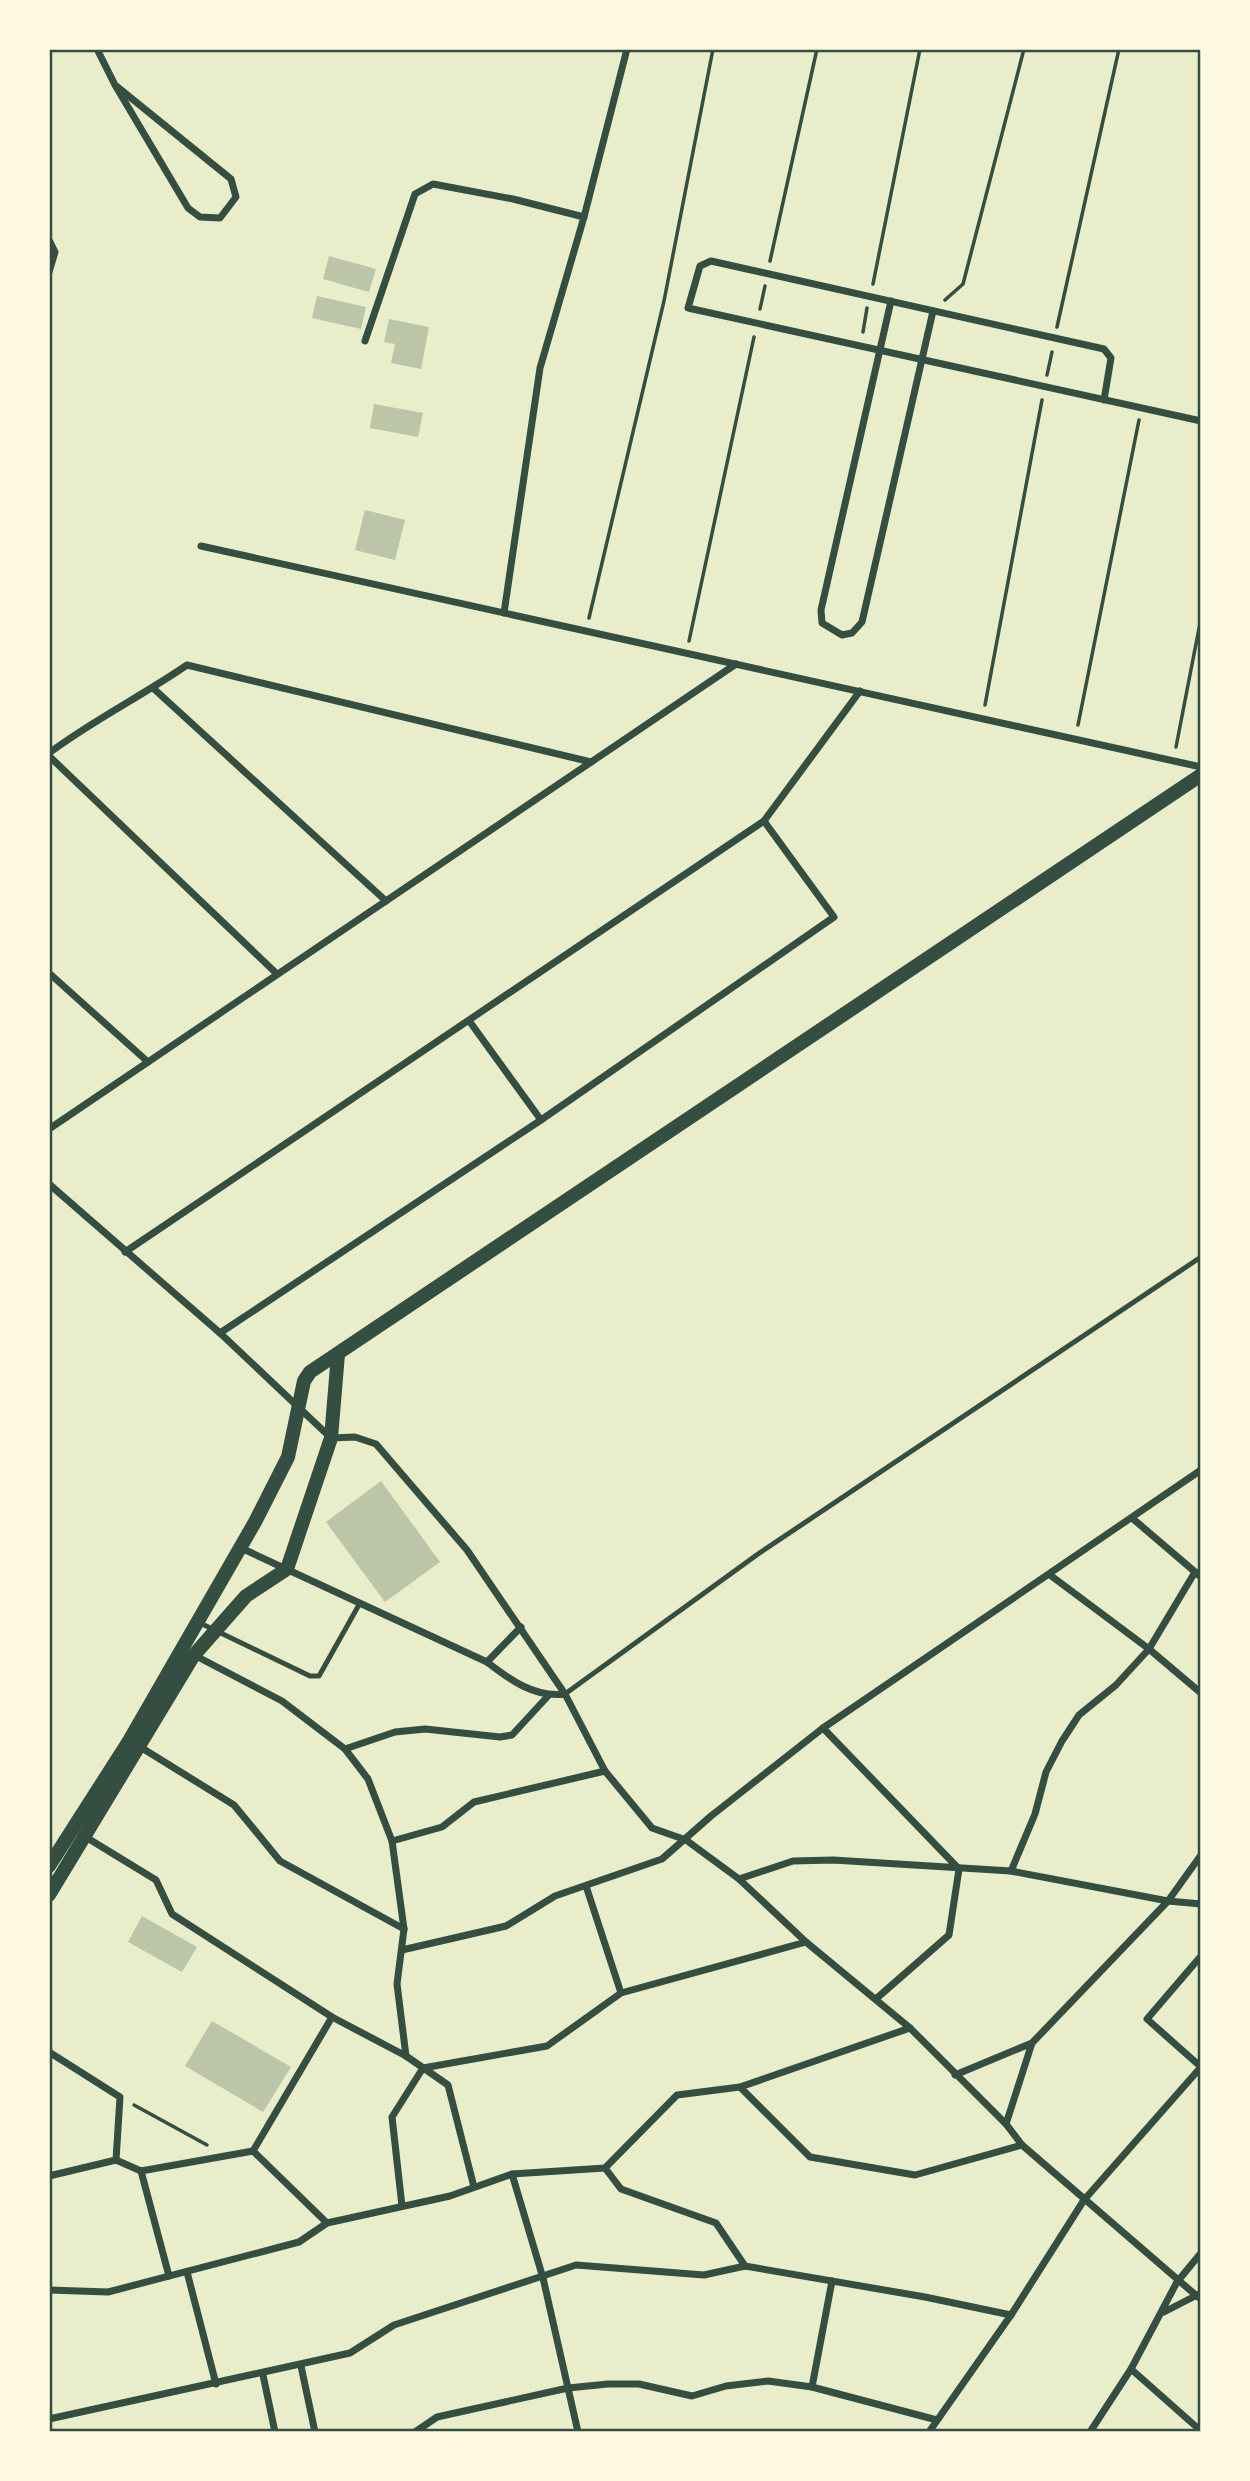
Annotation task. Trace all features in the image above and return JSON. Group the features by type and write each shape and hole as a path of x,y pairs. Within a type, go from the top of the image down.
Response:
{"main road":[{"path":"49,1895 78,1833 135,1744 188,1651 197,1621 288,1457 304,1381 310,1373 1201,775"},
{"path":"188,1651 215,1631 246,1597 287,1569 331,1438 338,1354"},
{"path":"49,1866 78,1833"}],"street":[{"path":"97,49 115,85 188,208 200,217 220,218 236,197 231,179 115,85"},
{"path":"504,613 540,368 584,217 627,49"},
{"path":"365,341 415,194 433,184 513,199 584,217"},
{"path":"49,240 55,252 49,272"},
{"path":"1104,400 1111,358 1104,349 711,261 699,266 688,308 922,360 1104,400 1201,421"},
{"path":"891,301 821,610 822,623 842,635 852,633 862,622 933,311"},
{"path":"201,546 1201,767"},
{"path":"49,1129 736,664"},
{"path":"277,974 49,754 76,732 153,688 187,665 591,762"},
{"path":"153,688 386,901"},
{"path":"125,1252 764,821 860,691"},
{"path":"220,1333 541,1120 834,917 764,821"},
{"path":"49,973 148,1062"},
{"path":"470,1021 541,1120"},
{"path":"49,1184 220,1333 297,1410 331,1438 368,1439 391,1458 467,1550 565,1693 605,1770 652,1828 686,1840 739,1879 806,1942 910,2028 1006,2123 1022,2145 1177,2282 1199,2295"},
{"path":"402,1950 506,1926 555,1896 662,1859 711,1816 823,1728 1201,1470"},
{"path":"1012,1871 1035,1814 1046,1772 1062,1741 1079,1715 1116,1685 1149,1649 1198,1575 1132,1518"},
{"path":"240,1547 487,1662 510,1680 548,1696 565,1693"},
{"path":"1050,1575 1149,1649 1201,1693"},
{"path":"487,1662 521,1627"},
{"path":"188,1651 282,1701 345,1749 368,1779 392,1841 404,1929 397,1984 406,2056"},
{"path":"345,1749 395,1732 425,1728 499,1737 512,1735 548,1696"},
{"path":"823,1728 959,1869"},
{"path":"135,1744 234,1805 280,1861 404,1929"},
{"path":"392,1841 442,1827 474,1802 605,1770"},
{"path":"78,1833 156,1880 172,1914 332,2017 406,2056 448,2085 474,2187"},
{"path":"955,2075 1032,2043 1168,1901 1201,1855"},
{"path":"739,1879 793,1861 833,1860 1012,1871 1168,1901 1201,1904"},
{"path":"877,1998 949,1935 959,1869"},
{"path":"586,1886 621,1993"},
{"path":"402,2206 392,2117 423,2068 547,2046 621,1993 806,1942"},
{"path":"929,2432 1011,2315 1083,2200 1201,2067 1147,2019 1201,1956"},
{"path":"253,2151 332,2017"},
{"path":"49,2290 108,2292 299,2242 327,2223 450,2196 512,2174 605,2168 677,2095 740,2087 910,2028"},
{"path":"1006,2123 1032,2043"},
{"path":"49,2052 120,2097 116,2160"},
{"path":"740,2087 810,2157 915,2175 1022,2145"},
{"path":"49,2176 116,2160 141,2171 253,2151"},
{"path":"253,2151 327,2223"},
{"path":"605,2168 621,2189 716,2223 745,2266"},
{"path":"141,2171 169,2276"},
{"path":"512,2174 543,2278 578,2432"},
{"path":"1090,2432 1131,2369 1164,2312 1177,2282 1201,2253"},
{"path":"49,2419 263,2375 350,2353 394,2325 576,2265 694,2275 745,2266 1011,2315"},
{"path":"187,2272 216,2384"},
{"path":"812,2387 832,2281"},
{"path":"1164,2312 1199,2295"},
{"path":"301,2366 315,2432"},
{"path":"1131,2369 1201,2431"},
{"path":"263,2375 275,2432"},
{"path":"415,2432 437,2417 568,2388 608,2384 639,2384 691,2396 726,2386 768,2381 812,2387 937,2420"}],"lane":[{"path":"565,1693 758,1555 1201,1257"},
{"path":"197,1621 310,1676 319,1676 360,1603"}],"path":[{"path":"586,631 664,301 713,49"},
{"path":"686,653 817,49"},
{"path":"860,346 920,49"},
{"path":"933,311 963,284 1024,49"},
{"path":"1075,739 1141,408"},
{"path":"1173,761 1201,618"},
{"path":"120,2097 226,2155"}],"building":[{"path":"329,256 376,269 369,292 323,279"},
{"path":"317,296 366,307 361,329 312,318"},
{"path":"389,319 429,327 421,369 391,363 395,344 384,342"},
{"path":"374,404 423,413 418,437 370,428"},
{"path":"365,510 405,520 395,560 355,550"},
{"path":"381,1481 440,1562 385,1602 326,1522"},
{"path":"142,1916 197,1947 182,1972 128,1942"},
{"path":"212,2021 291,2067 263,2112 185,2066"}]}
